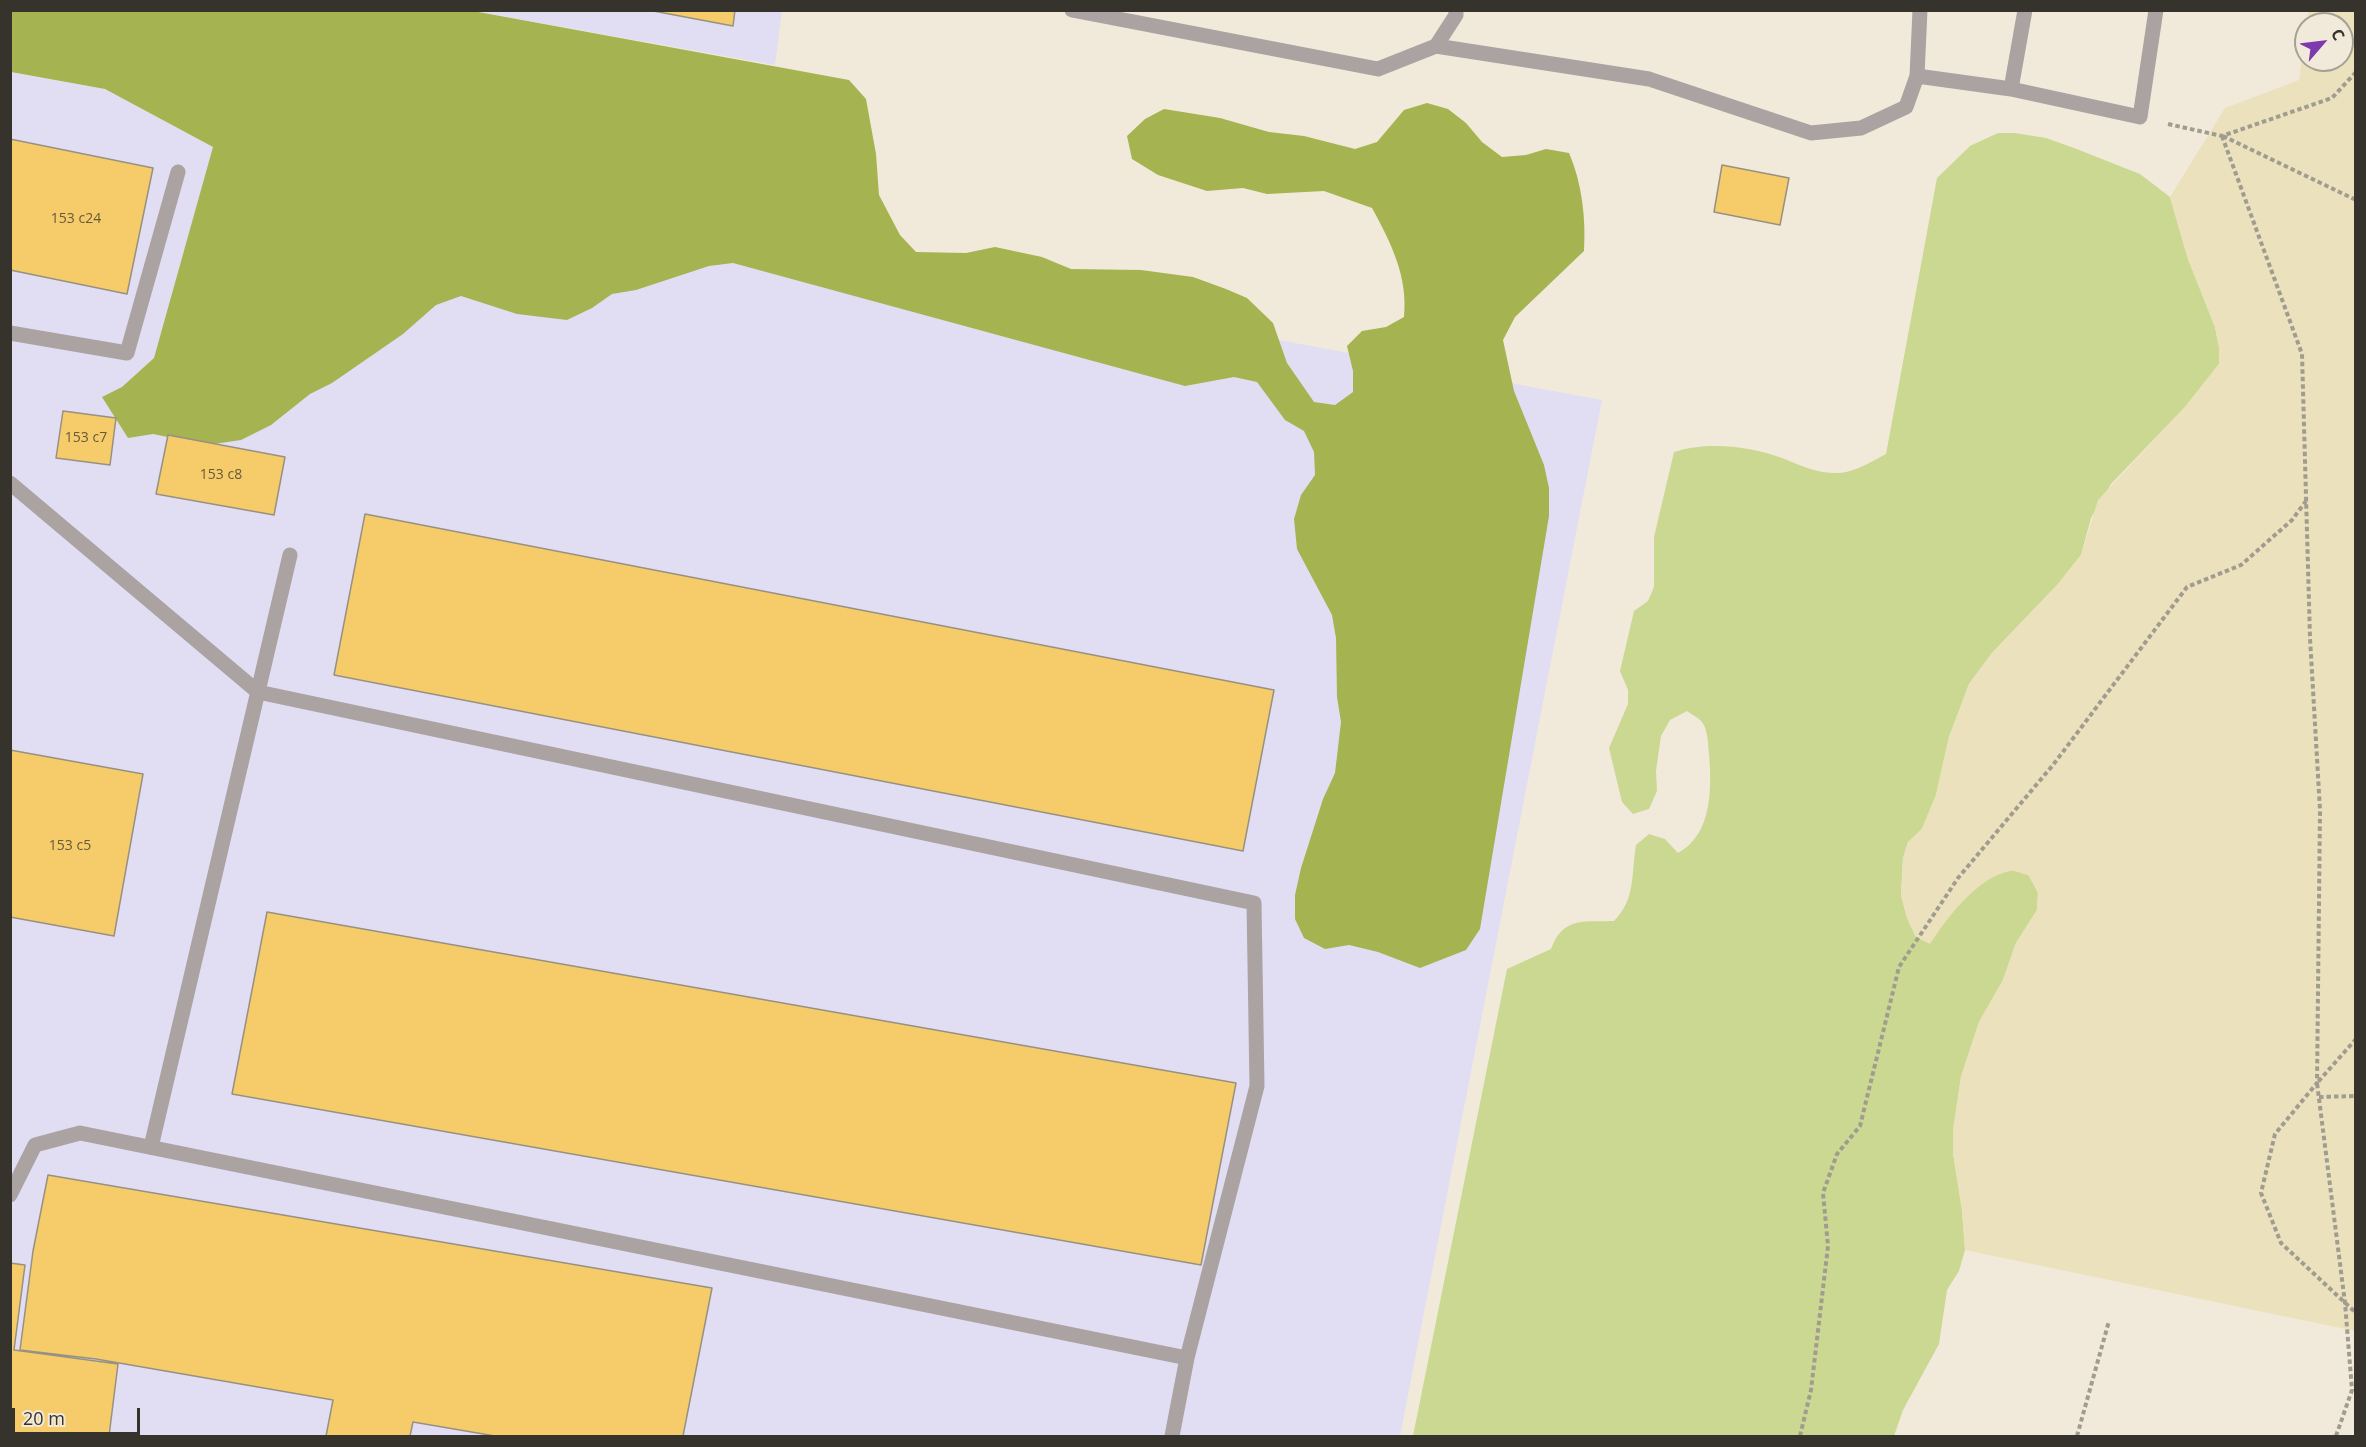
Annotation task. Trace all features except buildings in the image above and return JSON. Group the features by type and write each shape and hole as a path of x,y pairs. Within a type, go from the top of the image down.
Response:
{"lane":[{"path":"1072,10 1378,69 1436,46 1649,79 1811,133 1861,128 1906,107 1917,76 1920,10"},
{"path":"1436,46 1456,15 1456,10"},
{"path":"2012,89 2025,10"},
{"path":"1917,76 2012,89 2140,117 2156,10"},
{"path":"10,333 127,353 178,172"},
{"path":"10,483 258,692 1254,903 1257,1086 1187,1358 1172,1437"},
{"path":"151,1147 290,555"},
{"path":"10,1195 35,1145 80,1133 1187,1358"}],"path":[{"path":"2222,136 2332,98 2355,72"},
{"path":"2140,117 2222,136 2355,200"},
{"path":"2222,136 2302,354 2320,810 2318,1083 2345,1303 2352,1390 2336,1437"},
{"path":"1800,1437 1811,1390 1828,1246 1824,1193 1837,1154 1860,1126 1899,967 1958,878 2053,765 2187,587 2241,565 2292,520 2307,500"},
{"path":"2355,1039 2275,1134 2261,1193 2281,1243 2355,1313"},
{"path":"2319,1097 2355,1096"},
{"path":"2077,1437 2109,1321"}],"shaded area":[{"path":"473,11 782,11 775,65"},
{"path":"10,72 105,89 213,147 929,275 1602,400 1400,1436 11,1436"}],"green space":[{"path":"10,11 473,11 849,80 866,99 876,154 879,195 900,235 916,252 966,253 995,247 1042,257 1071,269 1141,270 1193,277 1226,289 1247,298 1273,323 1287,363 1314,402 1335,405 1353,392 1353,371 1347,346 1362,331 1386,327 1404,317 1405,302 1397,260 1372,208 1324,191 1267,194 1243,188 1207,191 1158,175 1132,159 1127,136 1145,119 1164,109 1220,118 1269,132 1304,136 1355,149 1377,142 1404,110 1427,103 1448,109 1466,123 1482,142 1502,157 1526,155 1546,149 1569,153 1582,201 1584,251 1515,317 1503,340 1514,391 1544,465 1549,488 1549,516 1480,929 1466,950 1420,968 1378,952 1349,945 1325,949 1304,938 1295,919 1295,895 1301,868 1323,799 1335,773 1341,722 1337,697 1336,638 1332,615 1297,549 1294,519 1301,495 1315,475 1314,452 1304,431 1285,420 1257,382 1234,377 1185,386 733,263 709,266 636,290 612,294 592,308 567,320 517,314 461,296 436,305 403,334 332,383 310,394 271,425 241,440 207,445 153,434 128,438 102,397 122,387 154,358 213,147 105,89 11,72"},
{"path":"1998,133 2046,138 2074,148 2140,174 2170,197 2188,259 2215,327 2219,347 2219,364 2185,407 2111,484 2091,518 2081,555 2058,584 1992,653 1969,684 1949,737 1936,795 1922,829 1908,842 1903,858 1901,895 1907,918 1916,937 1929,943 1975,889 1998,875 2012,871 2029,875 2038,893 2037,910 2016,943 2003,980 1979,1022 1961,1077 1953,1131 1953,1153 1962,1210 1965,1250 1959,1271 1947,1290 1939,1344 1903,1410 1894,1436 1413,1436 1507,969 1551,949 1556,938 1568,926 1584,922 1614,921 1621,913 1629,895 1636,845 1649,834 1665,839 1678,853 1698,835 1704,823 1709,796 1709,754 1707,733 1702,722 1697,718 1687,711 1670,720 1661,736 1656,771 1657,791 1649,809 1633,814 1622,802 1609,748 1628,704 1628,690 1620,671 1634,611 1648,601 1654,587 1654,537 1674,452 1700,447 1728,446 1756,450 1810,469 1832,473 1864,466 1886,454 1937,178 1970,146"}],"sand":[{"path":"2356,11 2355,1331 1965,1250 1962,1210 1953,1153 1953,1131 1961,1077 1979,1022 2003,980 2016,943 2037,910 2038,892 2028,875 2010,871 1998,875 1986,881 1964,900 1930,944 1916,937 1907,918 1901,895 1903,858 1908,842 1922,829 1936,795 1949,737 1969,684 1992,653 2058,584 2081,555 2098,500 2185,407 2219,364 2219,347 2215,327 2188,259 2170,197 2225,108 2299,80 2300,72 2354,72 2354,12 2308,12"}]}
